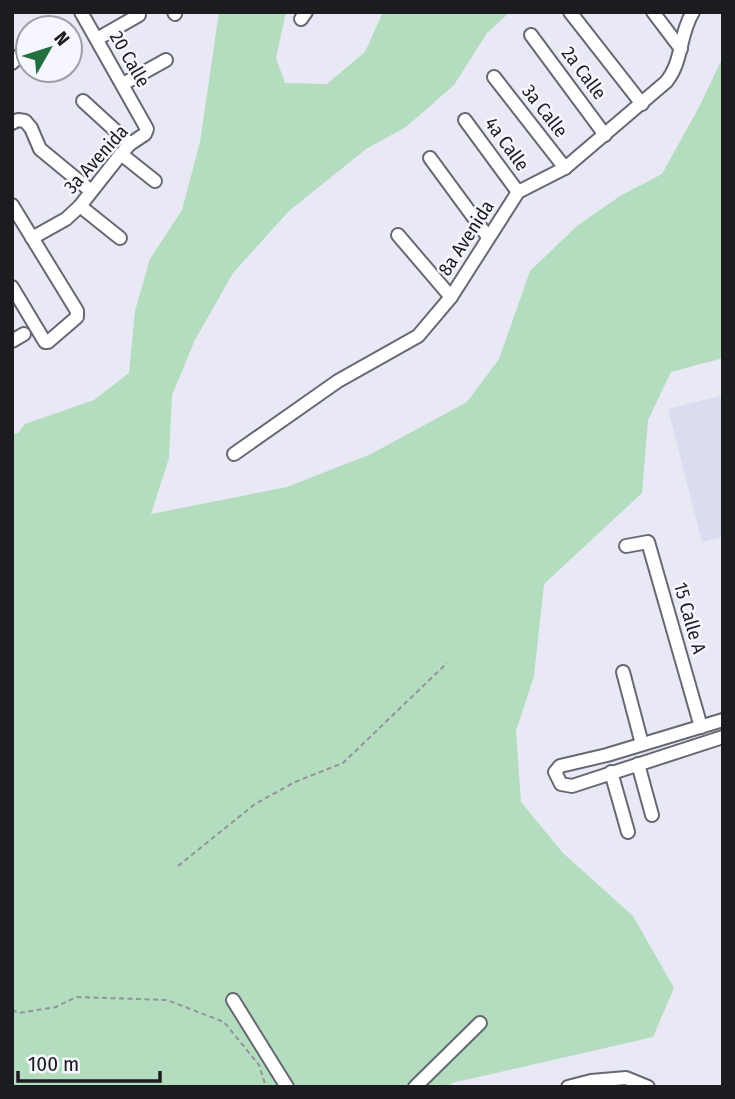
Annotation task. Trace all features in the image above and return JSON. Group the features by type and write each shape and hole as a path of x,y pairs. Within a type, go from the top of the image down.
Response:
{"street":[{"name":"20 Calle","path":"81,12 145,125"},
{"path":"570,12 642,104"},
{"path":"653,12 681,49"},
{"name":"8a Avenida","path":"234,454 338,381 418,336 452,297 518,192 565,168 642,104 675,71 684,33 693,12"},
{"path":"97,39 139,15"},
{"name":"2a Calle","path":"531,35 606,135"},
{"path":"123,84 166,60"},
{"name":"3a Calle","path":"494,77 565,168"},
{"path":"83,101 130,144"},
{"name":"4a Calle","path":"465,120 518,192"},
{"path":"12,123 25,121 40,149 91,191"},
{"name":"3a Avenida","path":"32,238 66,219 80,206 130,144 145,134 145,125"},
{"path":"121,155 155,181"},
{"path":"429,158 488,237"},
{"path":"12,205 77,311 78,317 45,342 12,286"},
{"path":"80,206 120,238"},
{"path":"398,235 452,297"},
{"name":"15 Calle A","path":"626,546 648,542 701,727"},
{"path":"623,671 642,744"},
{"path":"723,720 560,766 555,772 557,780 565,786 723,737"},
{"path":"663,738 668,755"},
{"path":"638,764 652,815"},
{"path":"611,772 628,832"},
{"path":"233,1000 287,1087"},
{"path":"415,1087 480,1023"},
{"path":"568,1087 612,1083 625,1077 648,1087"}],"path":[{"path":"178,866 255,804 295,782 342,763 447,663"},
{"path":"12,1010 19,1013 56,1007 76,997 167,1000 224,1022 259,1065 266,1087"}],"shaded area":[{"path":"723,395 723,537 702,542 668,409"}],"green space":[{"path":"219,12 286,12 276,58 285,83 327,84 365,52 383,12 510,12 487,33 454,85 406,127 366,149 289,211 233,273 195,340 172,395 169,458 151,514 287,487 371,454 467,402 499,359 530,271 577,226 620,196 662,174 723,57 723,358 671,372 648,420 642,493 544,584 534,676 516,731 521,802 563,853 633,916 674,988 653,1037 452,1083 448,1087 12,1087 12,435 19,432 25,424 94,400 129,373 135,311 150,259 182,210 200,142"}]}
